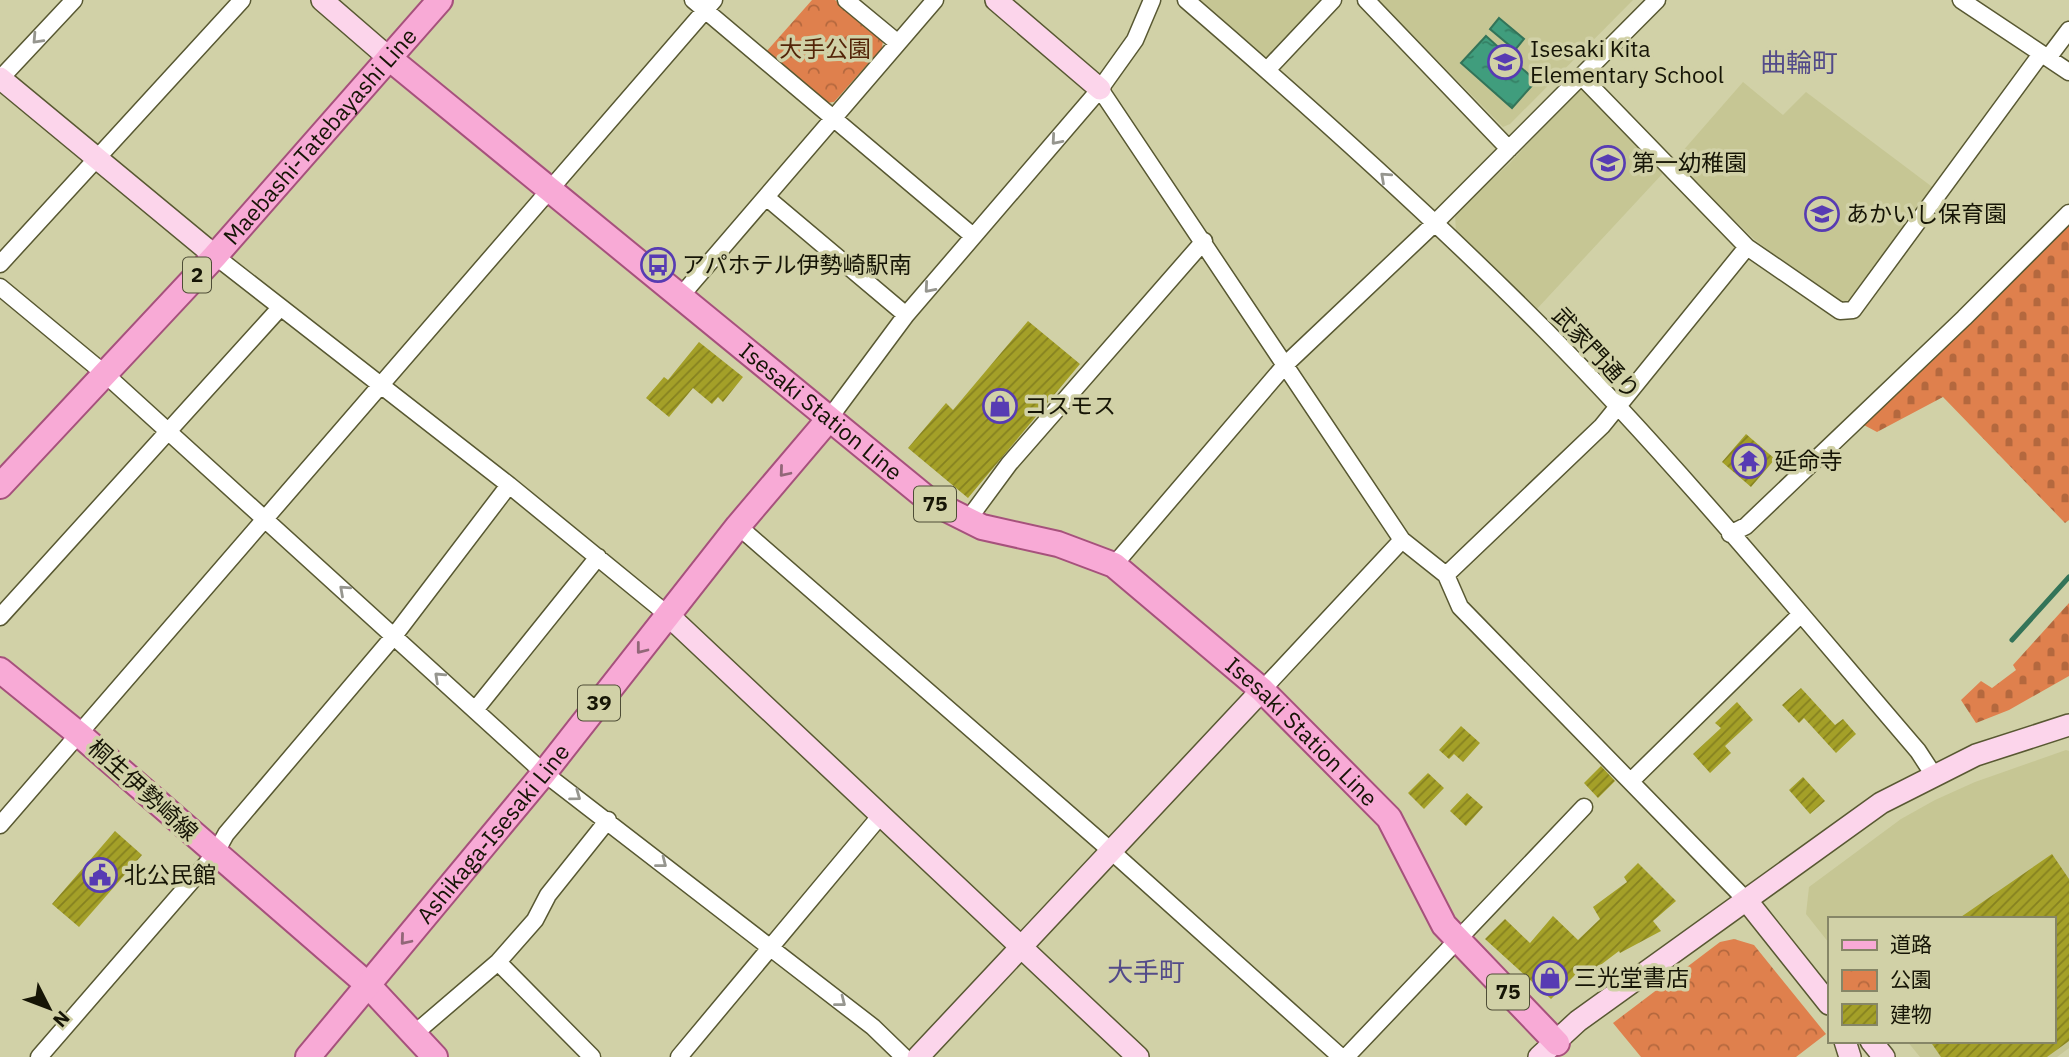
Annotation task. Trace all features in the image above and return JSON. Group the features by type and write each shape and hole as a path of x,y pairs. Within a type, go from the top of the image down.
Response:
{"main road":[{"name":"Maebashi-Tatebayashi Line","path":"0,486 215,256 440,0"},
{"name":"Isesaki Station Line","path":"388,58 930,501 982,527 1058,544 1114,565 1262,690 1389,818 1402,838 1430,904 1457,942"},
{"name":"Ashikaga-Isesaki Line","path":"367,984 544,773 738,526 828,420"},
{"name":"桐生伊勢崎線","path":"0,670 80,734 367,984 435,1057"},
{"name":"75","path":"1457,942 1555,1052"},
{"name":"39","path":"308,1057 367,984"}],"street":[{"path":"75,0 0,78 279,309 509,485 668,615 1019,948 1138,1057"},
{"path":"0,264 242,0"},
{"path":"321,0 388,58"},
{"path":"846,0 898,43"},
{"path":"679,298 935,0"},
{"path":"996,0 1100,89 1402,540 1446,575 1460,607 1747,901 1828,1003"},
{"path":"828,420 906,315 1100,89 1135,40 1152,0"},
{"name":"武家門通り","path":"1186,0 1436,222 1549,335 1801,614 1918,751 1933,774"},
{"path":"1267,70 1333,0"},
{"path":"1366,0 1509,149"},
{"path":"1114,565 1286,363 1436,222 1657,0"},
{"path":"1961,0 2069,72"},
{"path":"0,825 382,388 704,3 833,119 973,236"},
{"path":"1581,76 1747,247 1840,311 1853,310 2045,56 2069,30"},
{"path":"766,197 906,315"},
{"path":"1730,534 1756,517 1964,318 2069,213"},
{"path":"967,521 1009,464 1204,242"},
{"path":"1446,575 1602,426 1615,406 1747,247"},
{"path":"0,287 105,374 544,773 873,1027 904,1057"},
{"path":"0,617 279,309"},
{"path":"39,1057 215,854 226,834 394,636 509,485"},
{"path":"738,526 1343,1057 1457,942 1584,807"},
{"path":"918,1057 1402,540"},
{"path":"475,710 598,557"},
{"path":"1631,781 1801,614"},
{"path":"1555,1052 1578,1021 1747,901 1853,821 1933,774 2013,741 2069,725"},
{"path":"679,1057 881,815"},
{"path":"414,1034 498,962 535,920 548,895 608,820"},
{"path":"498,962 592,1057"},
{"path":"1873,1043 1884,1057"}],"shaded area":[{"path":"1200,0 1324,0 1270,57 1262,56"},
{"name":"Isesaki Kita Elementary School","path":"1378,0 1633,0 1510,124 1503,127"},
{"name":"あかいし保育園","path":"1743,82 1783,115 1806,92 1935,189 1852,300 1836,302 1754,239 1674,161"},
{"path":"1577,90 1585,90 1665,171 1535,311 1456,232 1455,213 1510,163"},
{"path":"2069,751 2069,1048 2057,1057 1920,1057 1909,1043 2055,1043 2055,917 1828,917 1828,942 1806,914 1809,887 1901,819 1975,782"}],"green space":[{"name":"大手公園","path":"812,0 835,0 883,40 882,48 834,102 825,103 766,52"},
{"path":"2069,223 2069,520 2065,523 1943,397 1877,432 1862,424"},
{"path":"2069,603 2069,676 2009,710 1976,723 1961,700 1981,681 1992,688 2016,670 2013,665"},
{"path":"1734,939 1754,945 1826,1034 1796,1057 1641,1057 1613,1023 1720,942"}],"water":[{"path":"1499,18 1524,39 1515,50 1490,29"},
{"path":"1486,36 1536,81 1512,108 1461,63"}],"building":[{"name":"コスモス","path":"1028,321 1080,364 968,498 908,448 946,403 953,410"},
{"path":"699,342 743,377 723,402 718,397 712,404 693,388 669,417 646,398 664,377 668,380"},
{"name":"延命寺","path":"1746,434 1775,459 1751,487 1722,462"},
{"path":"1801,688 1835,725 1843,719 1856,734 1836,753 1804,718 1799,723 1782,705"},
{"path":"1737,702 1753,720 1725,746 1731,753 1710,773 1693,754 1721,728 1715,723"},
{"path":"1461,726 1480,743 1463,762 1454,754 1449,759 1439,750"},
{"path":"1601,766 1615,781 1598,798 1584,783"},
{"path":"1428,773 1444,788 1424,809 1408,793"},
{"path":"1803,777 1825,801 1810,814 1789,790"},
{"path":"1467,793 1483,807 1466,826 1450,811"},
{"path":"115,831 142,855 79,927 52,904"},
{"path":"2052,854 2069,879 2069,1041 2047,1057 1941,1057 1931,1043 2055,1043 2055,917 1961,917"},
{"path":"1638,863 1676,901 1653,921 1661,931 1620,953 1619,951 1582,979 1578,972 1551,999 1485,939 1505,919 1530,943 1553,916 1578,940 1600,919 1593,907 1627,882 1624,877"}],"waterway":[{"path":"2012,640 2069,577"}],"place":[{"name":"Isesaki Kita Elementary School","path":"1505,62"},
{"name":"第一幼稚園","path":"1608,163"},
{"name":"あかいし保育園","path":"1822,214"},
{"name":"アパホテル伊勢崎駅南","path":"658,265"},
{"name":"コスモス","path":"1000,406"},
{"name":"延命寺","path":"1749,461"},
{"name":"北公民館","path":"100,875"},
{"name":"三光堂書店","path":"1550,978"}],"district":[{"name":"曲輪町","path":"1799,63"},
{"name":"大手町","path":"1146,972"}]}
